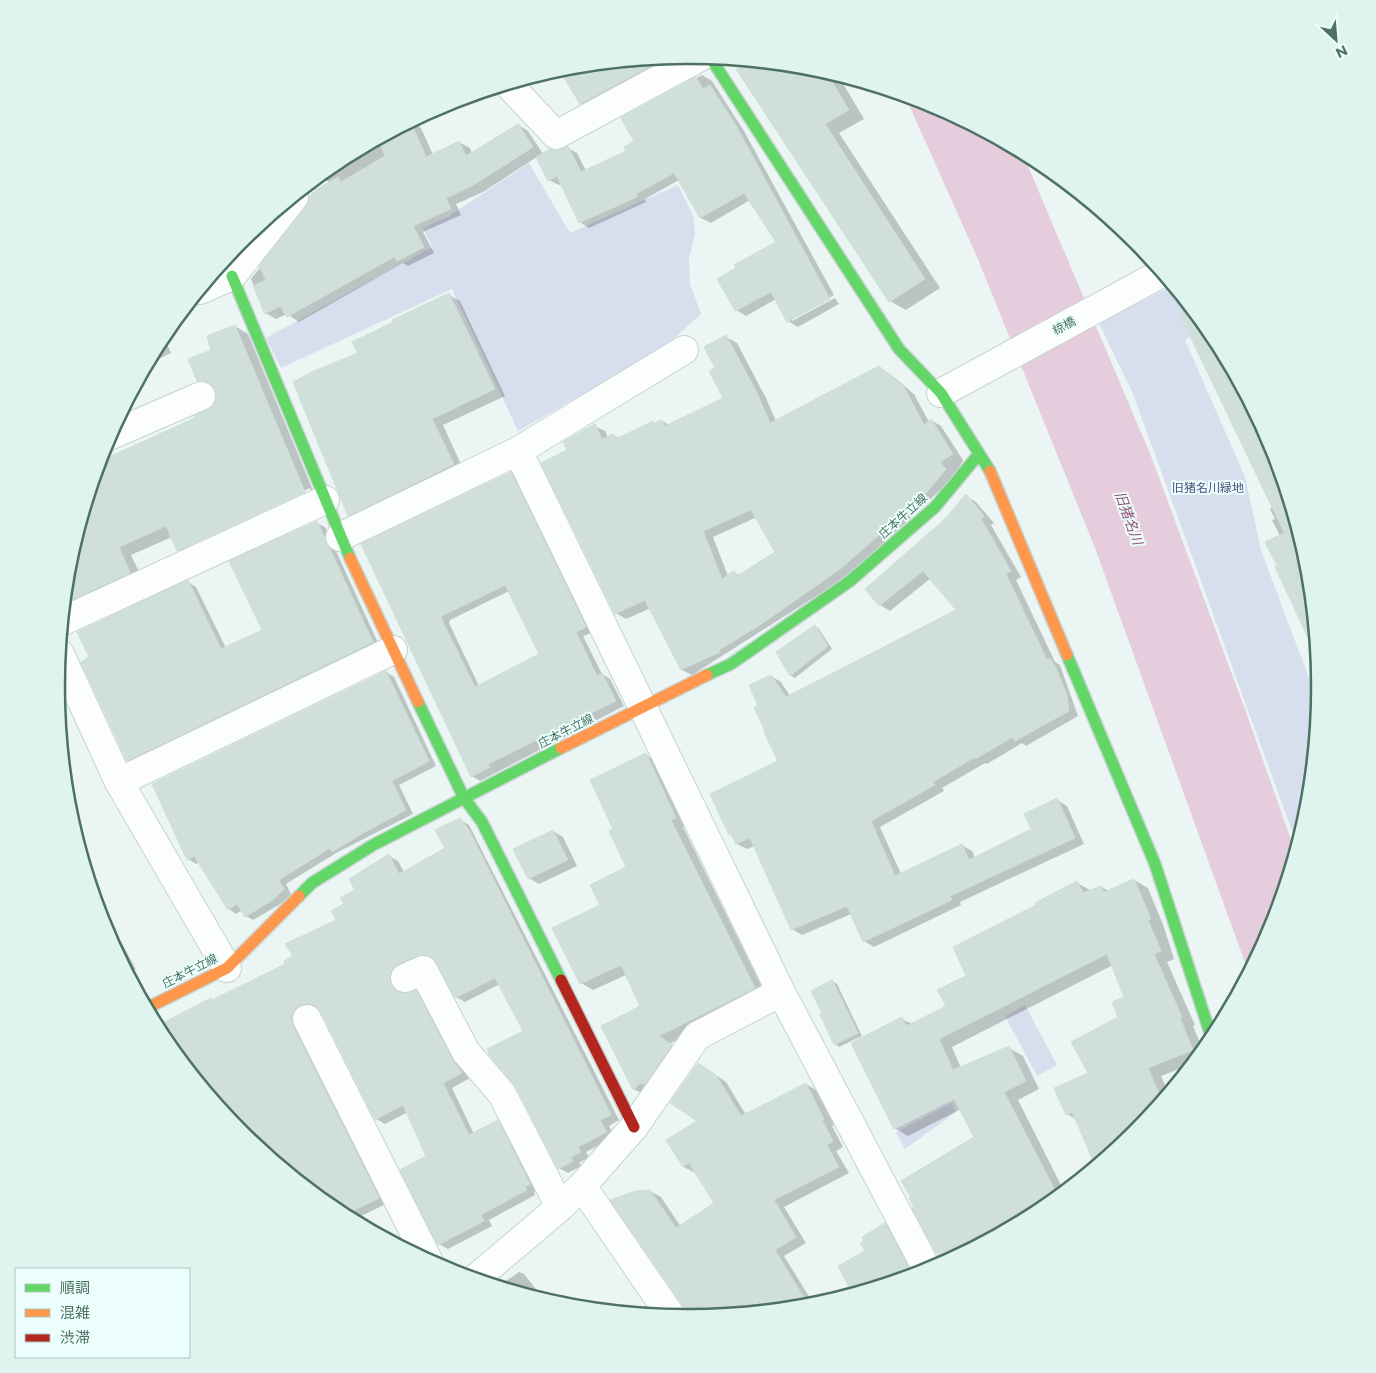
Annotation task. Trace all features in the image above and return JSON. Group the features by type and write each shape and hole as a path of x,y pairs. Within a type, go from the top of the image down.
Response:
{"street":[{"path":"513,89 556,135 687,64"},
{"path":"715,65 900,349 941,393 992,476 1155,864 1208,1028"},
{"path":"213,284 232,276 278,217"},
{"path":"232,276 340,537 393,650 464,798 482,822 634,1127"},
{"name":"椋橋","path":"941,393 1156,276"},
{"path":"340,537 518,451 684,350"},
{"path":"120,431 201,396"},
{"path":"518,451 644,706 781,992 924,1263"},
{"name":"庄本牛立線","path":"153,1005 227,968 312,883 373,845 644,706 731,664 850,581 935,507 979,454"},
{"path":"70,618 325,500"},
{"path":"119,782 393,650"},
{"path":"66,667 119,782 227,968"},
{"path":"405,978 423,970 466,1052 502,1094 560,1207"},
{"path":"481,1273 560,1207 582,1186 634,1127 696,1036 781,992"},
{"path":"308,1019 423,1249"},
{"path":"582,1186 666,1308"}],"green space":[{"path":"529,163 570,233 678,185 693,215 695,234 689,259 690,284 701,314 662,349 518,431 452,289 281,368 266,338 432,247 423,228 449,216"},
{"name":"旧猪名川緑地","path":"1167,289 1200,332 1185,340 1245,477 1261,550 1311,683 1305,768 1293,834 1133,394 1099,323"},
{"path":"1025,1005 1057,1065 1037,1076 1005,1016"},
{"path":"952,1103 956,1112 905,1149 896,1132"}],"water":[{"name":"旧猪名川","path":"909,105 963,128 1027,165 1151,456 1292,841 1278,887 1246,964 1095,548 977,257"}],"building":[{"path":"652,65 580,104 564,77 607,69"},
{"path":"740,66 769,69 831,81 849,110 825,124 925,279 889,302 736,69"},
{"path":"696,77 703,89 710,85 735,124 830,299 787,322 771,292 735,311 717,279 736,268 734,265 776,242 744,193 700,218 674,173 636,194 637,197 579,223 557,176 548,181 536,157 550,149 557,151 568,146 581,172 626,151 624,147 634,141 621,118"},
{"path":"518,124 533,147 472,186 446,198 451,209 413,226 424,247 397,261 394,257 287,317 280,306 265,314 253,286 266,280 259,266 306,207 309,197 316,192 315,190 338,177 341,182 385,156 380,145 413,128 426,157 459,141 466,156"},
{"path":"449,293 495,389 432,419 454,464 348,516 293,382 358,353 352,342 393,322 392,320"},
{"path":"1184,311 1206,341 1247,411 1263,448 1278,486 1290,525 1299,565 1308,638 1265,542 1290,530 1284,532 1179,313"},
{"path":"235,325 305,492 177,551 166,526 119,547 130,573 72,600 86,525 110,457 195,418 194,416 213,406 217,397 215,389 210,383 197,381 188,359 211,350 207,336"},
{"path":"726,335 756,391 770,423 879,366 904,387 924,425 931,419 953,454 940,462 946,469 924,496 840,569 760,625 719,650 720,652 681,670 645,600 615,614 541,463 567,450 563,442 595,424 602,439 613,434 616,439 653,421 654,423 662,420 665,426 723,398 709,371 715,368 704,347","holes":["751,510 775,552 737,576 734,571 722,579 703,531"]},
{"path":"511,472 586,627 576,632 597,676 602,673 616,701 488,764 490,767 471,777 361,544","holes":["505,585 539,654 475,687 441,618"]},
{"path":"966,494 984,516 981,519 1011,571 1006,574 1047,660 1050,658 1056,668 1067,695 1069,711 1015,741 1013,737 975,759 975,757 933,782 935,785 871,821 895,876 962,844 969,860 1031,829 1024,814 1057,798 1075,838 950,896 952,900 863,942 847,906 791,930 750,838 736,844 731,834 729,835 710,794 778,761 754,707 758,705 749,685 771,675 786,697 956,610 923,571 879,606 865,589 945,519"},
{"path":"317,521 373,642 127,761 81,662 89,657 77,632 188,580 221,649 262,630 229,561"},
{"path":"815,625 828,646 790,676 776,652"},
{"path":"386,671 429,761 392,781 406,810 332,852 330,848 279,880 284,889 274,899 245,917 237,904 228,910 194,856 187,860 152,784"},
{"path":"646,753 676,818 671,820 755,988 659,1036 672,1045 644,1085 640,1083 633,1090 601,1026 640,1006 621,965 580,984 552,928 600,905 590,885 626,867 609,831 613,829 590,780"},
{"path":"460,818 469,830 611,1115 600,1120 607,1132 578,1147 581,1152 571,1157 573,1161 558,1169 516,1087 490,1056 487,1049 523,1031 495,978 455,998 437,963 431,957 425,955 417,956 398,964 393,968 390,976 391,985 395,990 403,993 416,990 452,1059 462,1073 443,1083 469,1135 498,1120 530,1184 525,1187 527,1190 481,1215 484,1221 438,1245 400,1170 426,1156 403,1105 375,1120 321,1012 316,1006 308,1003 300,1005 294,1010 291,1018 293,1026 379,1198 353,1211 309,1181 277,1155 248,1127 194,1066 164,1022 211,998 212,1000 285,964 284,961 293,956 285,944 336,920 331,911 344,904 340,898 355,890 349,879 389,854 399,874 445,848 435,830"},
{"path":"553,830 568,860 528,879 513,849"},
{"path":"1134,879 1151,919 1148,920 1161,951 1154,954 1182,1017 1180,1018 1193,1050 1148,1068 1159,1093 1128,1127 1093,1160 1072,1112 1066,1115 1054,1088 1088,1073 1071,1042 1118,1017 1112,1002 1124,997 1107,954 939,1039 953,1070 1009,1046 1026,1081 1004,1092 1055,1190 999,1226 938,1256 912,1208 914,1207 909,1198 911,1197 901,1181 974,1137 954,1099 894,1129 851,1043 902,1017 906,1026 946,1006 937,990 966,976 953,947 1036,905 1035,903 1077,881 1083,893 1101,886 1104,892"},
{"path":"832,980 858,1033 834,1045 811,991"},
{"path":"698,1063 716,1075 741,1116 806,1083 833,1141 827,1145 839,1167 774,1200 796,1237 775,1250 804,1298 729,1308 684,1309 610,1200 636,1191 650,1190 676,1228 714,1203 689,1163 683,1167 666,1140 697,1121 670,1103"},
{"path":"885,1223 909,1268 849,1288 838,1266 865,1251 860,1243 864,1241 862,1237"}],"traffic: fast":[{"path":"715,65 899,349 941,393 990,471"},
{"path":"232,276 350,558"},
{"path":"707,675 731,664 850,581 935,507 979,454"},
{"path":"1067,655 1155,864 1208,1028"},
{"path":"418,702 464,798 482,822 561,980"},
{"path":"299,896 312,883 373,845 561,748"}],"traffic: slow":[{"path":"990,471 1067,655"},
{"path":"350,558 418,702"},
{"path":"561,748 707,675"},
{"path":"153,1005 227,968 299,896"}],"traffic: jam":[{"path":"561,980 634,1127"}]}
